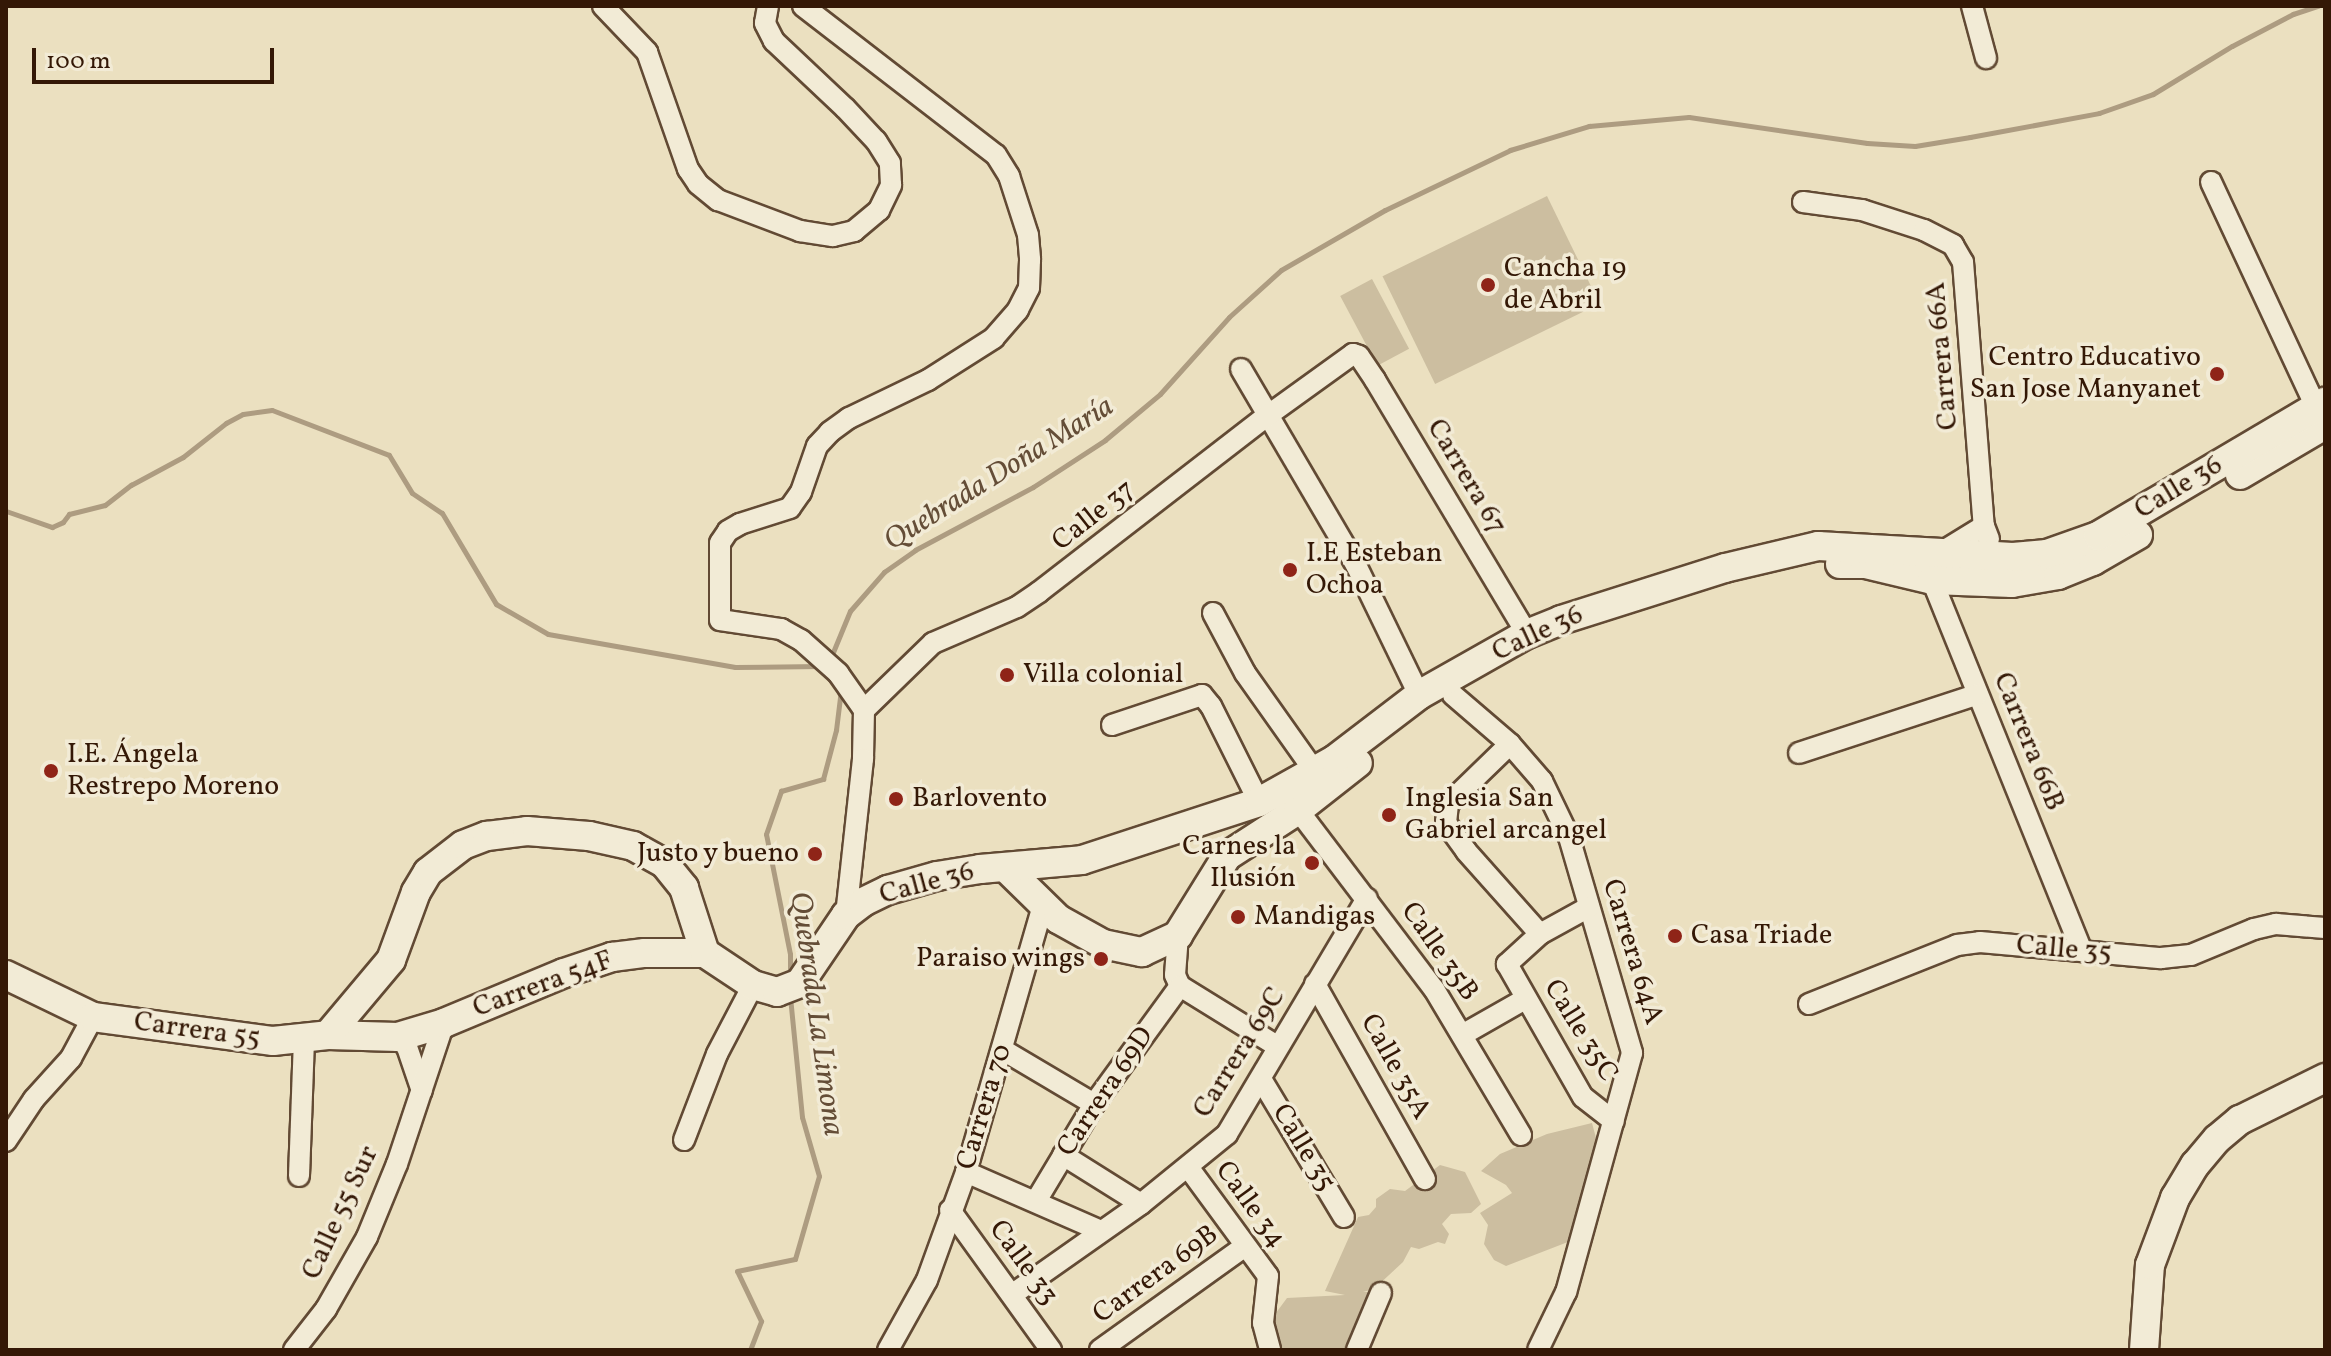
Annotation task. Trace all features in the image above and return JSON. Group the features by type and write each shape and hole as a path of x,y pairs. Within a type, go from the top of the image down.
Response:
{"main road":[{"name":"Calle 36","path":"777,987 846,915 888,890 937,876 1082,860 1259,802 1315,772 1419,695 1527,634 1616,600 1818,546 1995,557 2047,554 2098,536 2322,411"},
{"name":"Calle 36","path":"1227,856 1298,810 1428,709 1534,649 1727,584 1816,564 1865,564 1932,580 2012,583 2058,575 2093,561 2322,411"},
{"path":"1006,868 1045,919 1122,951 1142,952 1178,935 1227,856 1215,818"},
{"path":"316,1037 391,960 416,892 428,872 463,845 510,832 589,836 633,846 664,863 684,888 705,953 777,987"},
{"path":"1045,919 1064,877 1082,860"},
{"name":"Carrera 54F","path":"398,1037 444,1023 564,973 612,957 705,953"},
{"name":"Carrera 55","path":"6,975 93,1017 250,1040 398,1037"},
{"path":"2144,1350 2150,1265 2175,1198 2195,1165 2217,1139 2240,1120 2325,1078"}],"street":[{"path":"603,6 647,52 688,169 698,184 718,200 800,231 833,236 854,231 879,210 891,185 890,163 876,141 845,108 774,41 765,23 768,6"},
{"path":"803,6 996,155 1009,176 1028,235 1030,260 1029,288 1024,299 994,338 928,380 849,418 830,432 817,446 801,492 790,508 740,524 728,531 720,543 720,620 781,629 838,673 864,710 863,759 846,915"},
{"path":"1972,6 1986,58"},
{"path":"2211,182 2322,411"},
{"name":"Carrera 66A","path":"1803,202 1862,210 1924,230 1953,245 1963,262 1984,526 1995,557"},
{"name":"Calle 37","path":"864,710 933,643 1017,607 1039,592 1267,416 1353,354"},
{"name":"Carrera 67","path":"1353,354 1359,356 1375,380 1527,634"},
{"path":"1241,369 1356,565 1419,695"},
{"path":"1932,580 1940,553 1984,526"},
{"name":"Carrera 66B","path":"1932,580 2082,951"},
{"path":"1213,613 1245,673 1315,772"},
{"path":"1799,753 1978,694"},
{"path":"1112,725 1202,695 1259,802"},
{"name":"Carrera 64A","path":"1453,695 1510,744 1542,781 1569,837 1632,1053 1566,1292 1538,1350"},
{"path":"1510,744 1448,804 1446,823 1466,851 1540,934 1589,907"},
{"name":"Calle 35B","path":"1298,810 1367,898 1462,1035 1521,1135"},
{"name":"Carrera 69C","path":"1013,1294 1141,1204 1227,1134 1367,898"},
{"name":"Carrera 70","path":"888,1350 927,1280 966,1172 1045,919"},
{"name":"Calle 35","path":"1809,1004 1957,945 1980,942 2161,958 2191,955 2254,929 2276,924 2325,928"},
{"name":"Calle 35C","path":"1540,934 1507,964 1583,1097 1614,1121"},
{"path":"1178,935 1175,975 1180,986 1277,1046"},
{"name":"Calle 35A","path":"1315,984 1425,1179"},
{"name":"Carrera 69D","path":"1036,1201 1094,1104 1180,986"},
{"path":"684,1140 717,1054 777,987"},
{"path":"1462,1035 1525,999"},
{"path":"6,1141 34,1099 71,1058 93,1017"},
{"name":"Calle 55 Sur","path":"294,1350 326,1309 354,1262 397,1164 444,1023"},
{"path":"299,1176 316,1037"},
{"path":"398,1037 407,1047 422,1091"},
{"path":"1003,1050 1094,1104"},
{"name":"Calle 35","path":"1261,1079 1344,1217"},
{"path":"1063,1155 1141,1204"},
{"name":"Calle 34","path":"1188,1167 1268,1276 1263,1323 1270,1350"},
{"path":"966,1172 1101,1231"},
{"name":"Calle 33","path":"950,1210 1051,1350"},
{"name":"Carrera 69B","path":"1100,1350 1245,1246"},
{"path":"1363,1347 1381,1293"}],"shaded area":[{"name":"Cancha 19 de Abril","path":"1547,196 1600,304 1435,384 1383,276"},
{"path":"1372,279 1409,349 1377,366 1340,296"},
{"path":"1592,1123 1596,1138 1573,1240 1506,1266 1494,1260 1484,1244 1488,1225 1480,1213 1512,1193 1506,1185 1481,1171 1500,1154 1547,1134"},
{"path":"1440,1165 1465,1172 1481,1204 1471,1213 1451,1214 1442,1224 1449,1234 1445,1244 1438,1242 1419,1249 1411,1247 1403,1262 1374,1289 1363,1292 1375,1292 1351,1350 1278,1350 1270,1321 1287,1298 1345,1295 1325,1291 1358,1217 1369,1215 1376,1207 1376,1199 1390,1189 1405,1191"}],"waterway":[{"name":"Quebrada Doña María","path":"831,657 850,611 884,572 915,550 1033,487 1105,440 1160,394 1229,317 1281,270 1385,210 1510,150 1589,126 1689,117 1867,143 1915,146 1970,137 2099,113 2153,94 2232,46 2293,14 2318,6"},
{"name":"Quebrada Doña María","path":"6,511 52,527 63,522 69,514 105,505 131,485 183,457 226,423 243,414 272,410 389,455 412,493 442,513 496,604 548,634 735,667 821,666"},
{"name":"Quebrada La Limona","path":"790,978 790,954 766,834 781,791 823,779 836,730 840,695 837,686"},
{"name":"Quebrada La Limona","path":"750,1350 761,1321 737,1271 795,1259 819,1176 802,1117 790,996"}],"place":[{"name":"Cancha 19 de Abril","path":"1488,285"},
{"name":"Centro Educativo San Jose Manyanet","path":"2217,374"},
{"name":"I.E Esteban Ochoa","path":"1290,570"},
{"name":"Villa colonial","path":"1007,675"},
{"name":"I.E. Ángela Restrepo Moreno","path":"51,771"},
{"name":"Barlovento","path":"896,799"},
{"name":"Inglesia San Gabriel arcangel","path":"1389,815"},
{"name":"Justo y bueno","path":"815,854"},
{"name":"Carnes la Ilusión","path":"1312,863"},
{"name":"Mandigas","path":"1238,917"},
{"name":"Casa Triade","path":"1675,936"},
{"name":"Paraiso wings","path":"1101,959"}]}
